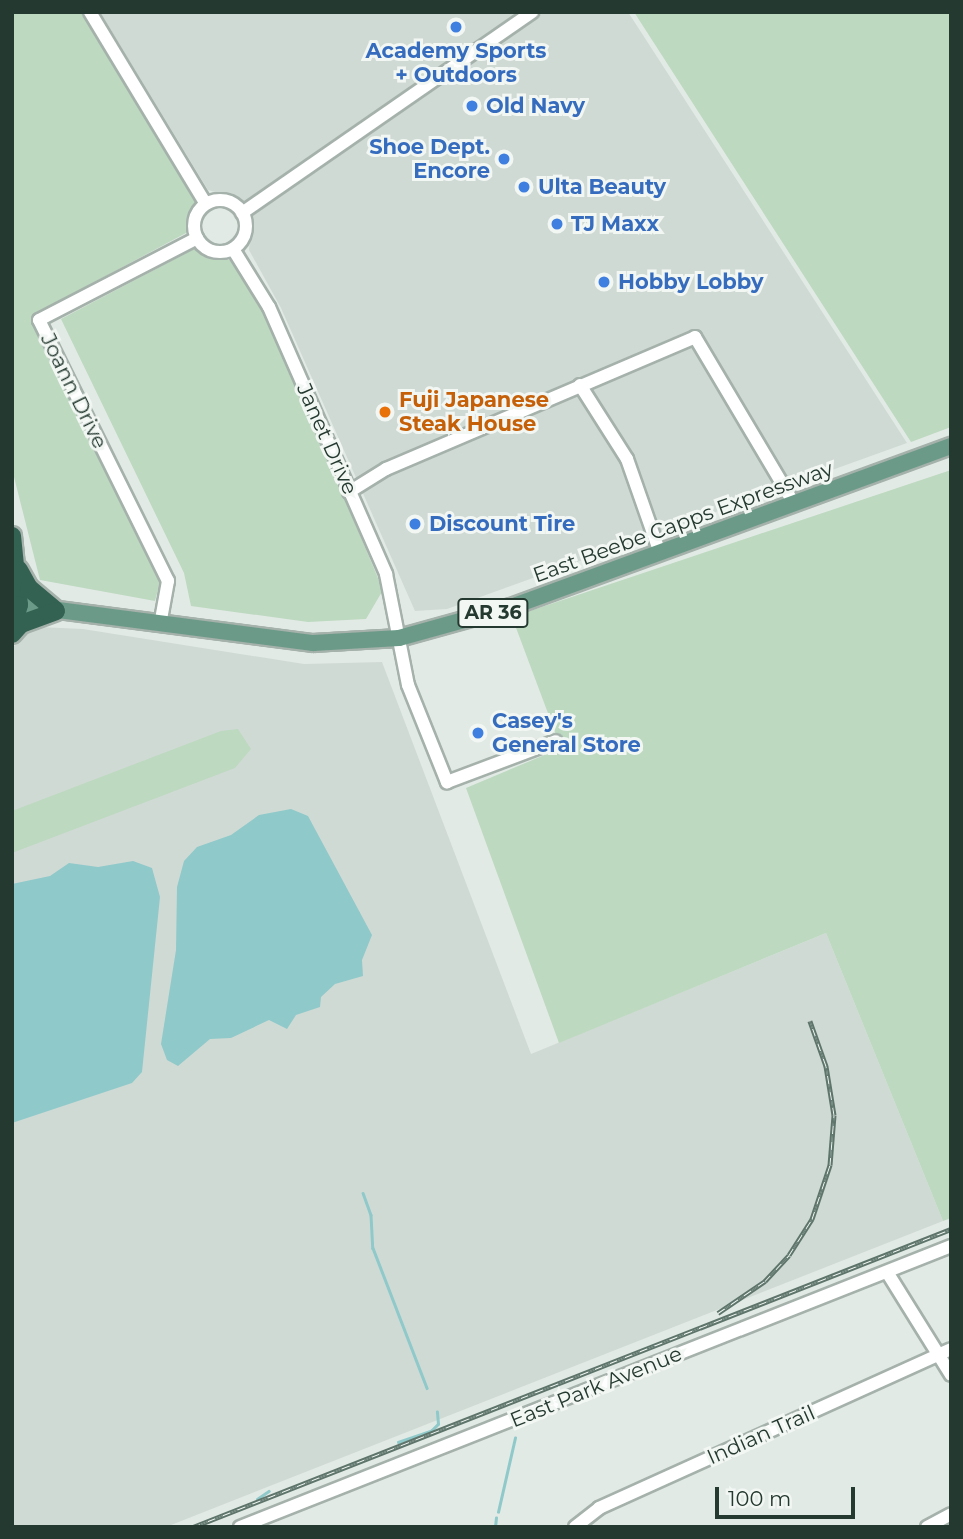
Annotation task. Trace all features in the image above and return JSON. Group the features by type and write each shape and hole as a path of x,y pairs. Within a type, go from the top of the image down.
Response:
{"highway":[{"path":"12,536 17,567 16,605 12,628"},
{"path":"12,634 21,624 56,611 29,588 17,567"}],"main road":[{"name":"East Beebe Capps Expressway","path":"16,605 313,643 399,638 511,607 951,446"}],"street":[{"path":"90,12 206,204"},
{"path":"242,213 532,12"},
{"path":"223,200 242,213 245,234 233,249 211,251 197,238 195,217 206,204 223,200"},
{"name":"Joann Drive","path":"160,625 169,581 38,320 197,238"},
{"name":"Janet Drive","path":"233,249 269,307 386,574 408,685 447,782 556,741"},
{"path":"349,492 386,469 695,337 794,504"},
{"path":"580,385 627,459 660,553"},
{"name":"East Park Avenue","path":"240,1527 951,1246"},
{"path":"887,1272 951,1375"},
{"name":"Indian Trail","path":"575,1527 599,1508 951,1349"},
{"path":"927,1527 951,1514"}],"shaded area":[{"path":"100,12 628,12 907,443 447,609 415,611 281,308 249,250 251,223 245,208 234,197 208,190"},
{"path":"39,627 83,629 304,664 382,662 531,1054 826,933 943,1221 166,1527 12,1527 12,650 19,637"}],"green space":[{"path":"12,12 83,12 198,203 186,233 31,316 161,578 155,601 40,580 12,469"},
{"path":"634,12 951,12 951,427 911,442"},
{"path":"194,249 236,262 266,311 383,590 366,619 308,622 191,606 184,573 61,319"},
{"path":"951,470 951,1218 943,1221 826,933 559,1043 466,788 561,748 512,617"},
{"path":"238,729 251,749 235,768 12,853 12,811 221,731"}],"water":[{"path":"291,809 308,816 372,935 362,960 363,976 335,984 321,997 320,1007 296,1015 287,1029 269,1020 231,1038 210,1039 178,1066 167,1060 161,1044 176,950 177,887 184,861 197,847 231,835 259,815"},
{"path":"133,861 152,868 160,897 142,1072 132,1083 12,1123 12,884 50,876 69,863 98,867"}],"waterway":[{"path":"363,1193 371,1215 373,1248 427,1388"},
{"path":"398,1442 432,1430 438,1424 437,1412"},
{"path":"498,1512 515,1438"},
{"path":"257,1499 269,1491"},
{"path":"495,1527 496,1518"}],"railway":[{"path":"718,1313 765,1281 789,1255 812,1219 830,1165 834,1115 826,1066 810,1021"},
{"path":"193,1527 951,1229"}],"place":[{"name":"Academy Sports + Outdoors","path":"456,27"},
{"name":"Old Navy","path":"472,106"},
{"name":"Shoe Dept. Encore","path":"504,159"},
{"name":"Ulta Beauty","path":"524,187"},
{"name":"TJ Maxx","path":"557,224"},
{"name":"Hobby Lobby","path":"604,282"},
{"name":"Fuji Japanese Steak House","path":"385,412"},
{"name":"Discount Tire","path":"415,524"},
{"name":"Casey's General Store","path":"478,733"}]}
